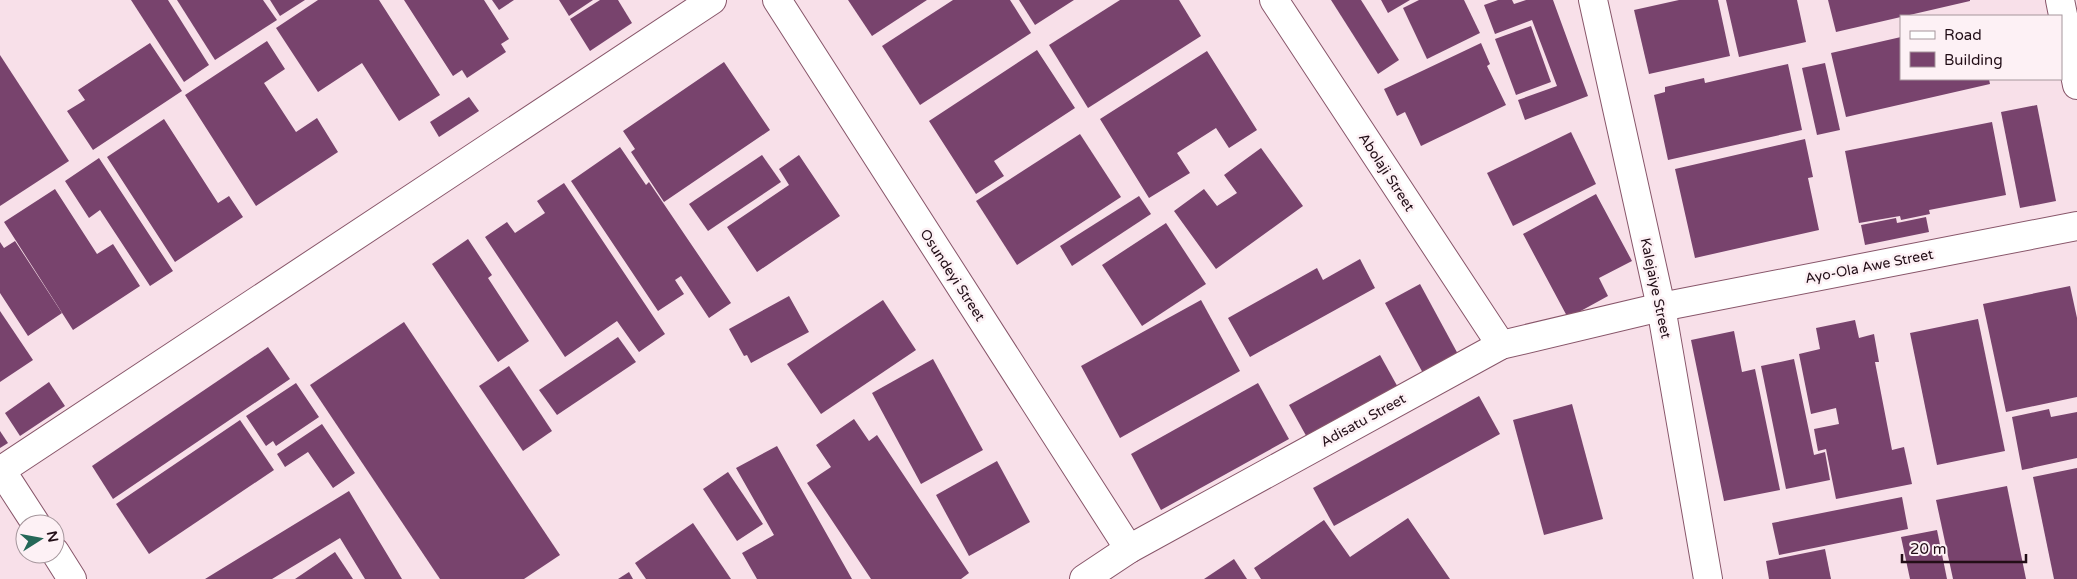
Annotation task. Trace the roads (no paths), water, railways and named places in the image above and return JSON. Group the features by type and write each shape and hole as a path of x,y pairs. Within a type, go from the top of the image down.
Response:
{"street":[{"path":"29,514 1,471 712,0"},
{"name":"Osundeyi Street","path":"777,0 1129,549"},
{"name":"Abolaji Street","path":"1274,0 1501,345"},
{"name":"Kalejaiye Street","path":"1593,0 1660,307 1708,579"},
{"path":"2060,0 2077,85"},
{"name":"Ayo-Ola Awe Street","path":"1660,307 2077,226"},
{"name":"Adisatu Street","path":"1084,579 1129,549 1501,345 1660,307"},
{"path":"63,564 72,579"}]}
